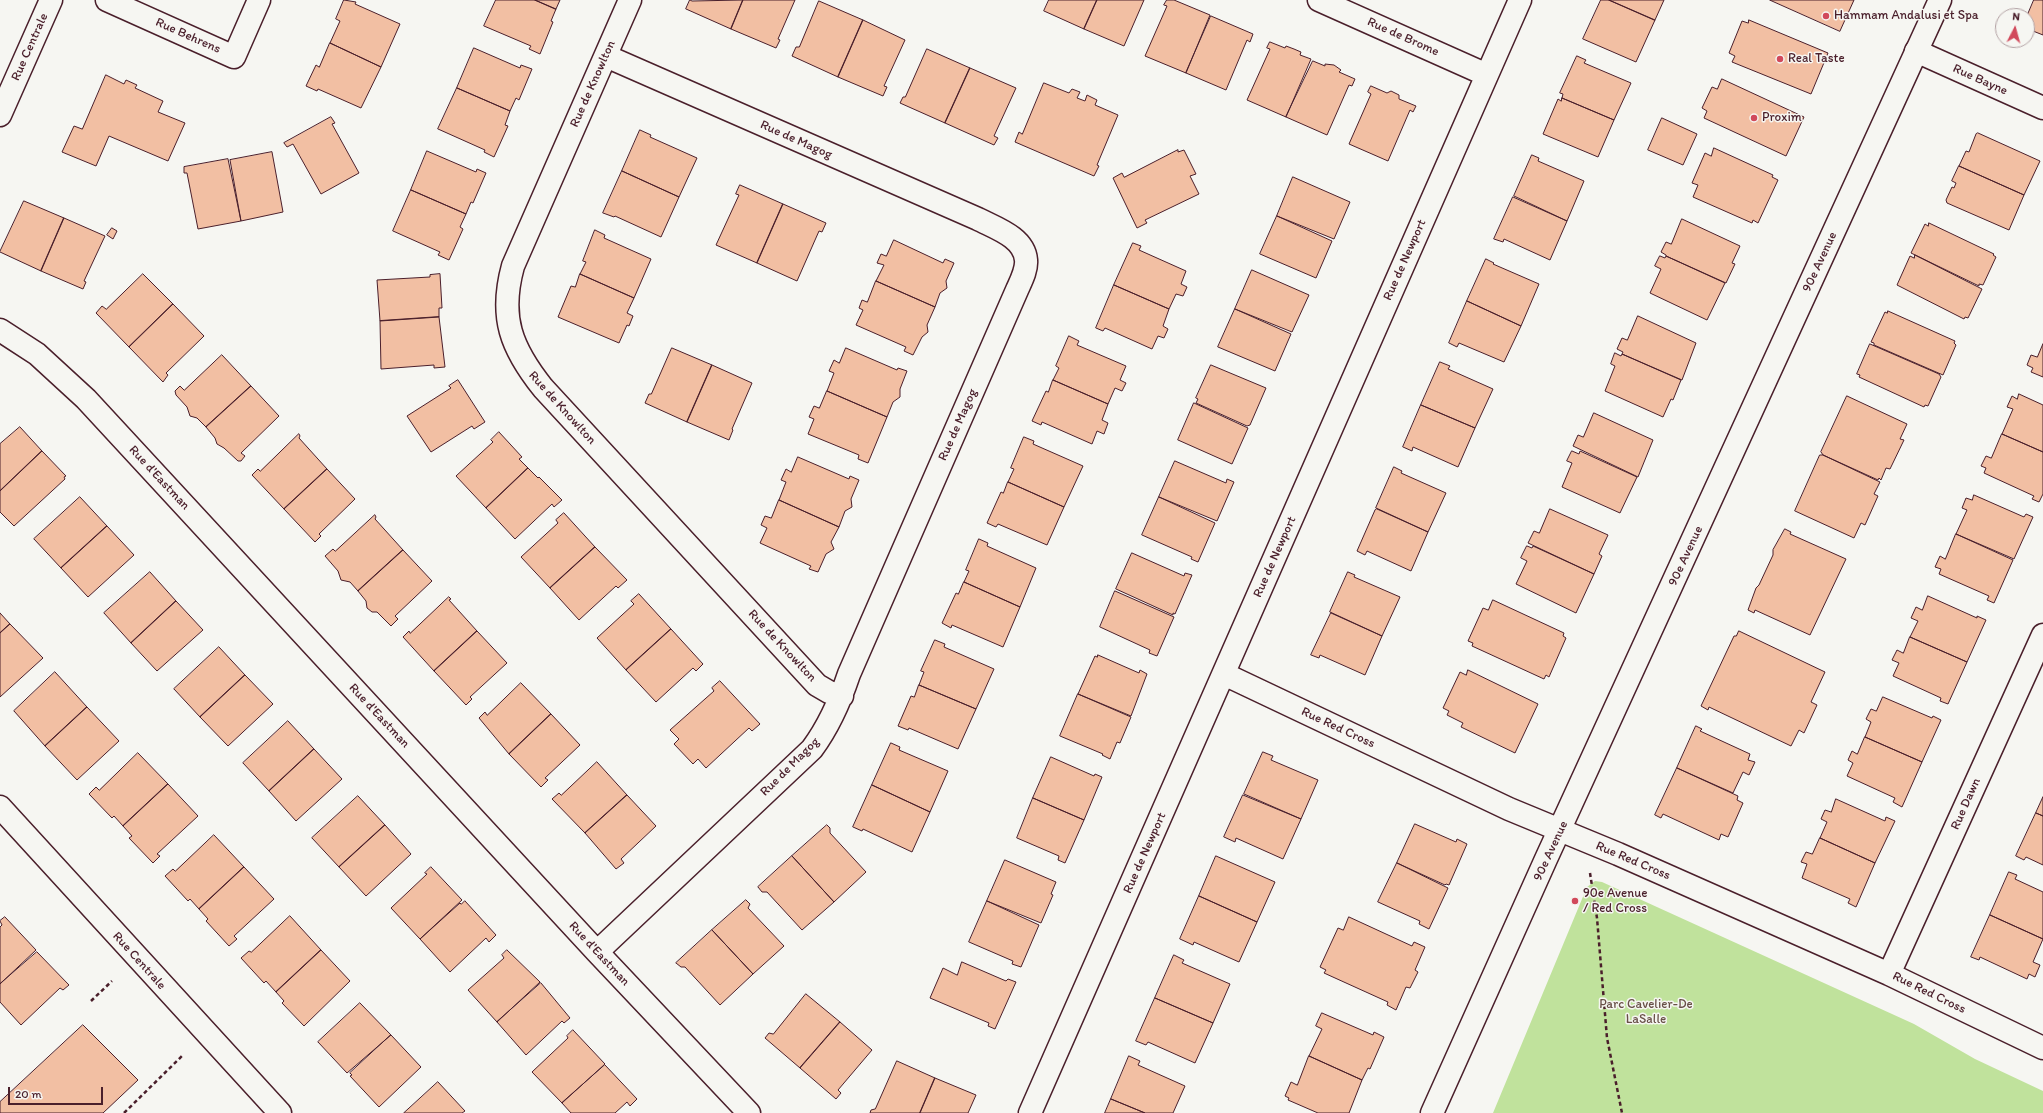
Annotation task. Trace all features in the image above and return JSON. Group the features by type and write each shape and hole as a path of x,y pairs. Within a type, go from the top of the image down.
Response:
{"street":[{"name":"Rue Centrale","path":"0,116 51,0"},
{"name":"Rue Behrens","path":"107,0 234,56 259,0"},
{"name":"Rue de Knowlton","path":"630,0 513,266 508,285 506,306 508,326 514,346 526,367 543,388 817,685 829,692 842,696"},
{"name":"Rue de Brome","path":"1319,0 1486,75"},
{"name":"Rue de Newport","path":"1030,1113 1520,0"},
{"name":"90e Avenue","path":"1432,1113 1940,0"},
{"name":"Rue Bayne","path":"1916,51 2043,108"},
{"name":"Rue de Magog","path":"597,952 812,749 823,734 842,696 849,674 1017,290 1026,261 1023,248 1014,239 978,219 606,56"},
{"name":"Rue d'Eastman","path":"0,330 37,354 86,399 597,952 749,1113"},
{"name":"Rue Dawn","path":"1889,974 2043,635"},
{"name":"Rue Red Cross","path":"1224,674 1510,809 1889,974 2043,1048"},
{"name":"Rue Centrale","path":"0,807 280,1113"}],"path":[{"path":"1592,876 1607,1038 1622,1113"},
{"path":"92,1001 112,981"},
{"path":"124,1113 182,1056"}],"green space":[{"name":"Parc Cavelier-De LaSalle","path":"1595,881 1602,882 1914,1024 1975,1059 2043,1091 2043,1113 1493,1113 1587,887"}],"building":[{"path":"344,0 356,2 355,4 400,24 381,67 330,43 340,21 336,19"},
{"path":"496,0 535,0 556,9 551,21 553,22 540,54 529,49 531,46 484,26"},
{"path":"535,0 560,0 556,9"},
{"path":"690,0 743,0 731,29 686,9"},
{"path":"743,0 795,0 778,39 780,40 776,48 731,29"},
{"path":"1049,0 1097,0 1084,29 1044,11"},
{"path":"1097,0 1144,0 1124,46 1084,29"},
{"path":"1167,0 1174,0 1210,15 1186,73 1145,56 1167,6 1164,5"},
{"path":"1601,0 1609,0 1655,20 1636,62 1583,39"},
{"path":"1609,0 1664,0 1655,20"},
{"name":"Hammam Andalusi et Spa","path":"1770,0 1854,0 1840,31"},
{"path":"2034,0 2043,0 2043,35 2035,32 2035,8 2030,8"},
{"path":"819,1 863,20 838,77 792,56 796,47 799,47"},
{"path":"1211,16 1253,34 1250,42 1247,40 1226,90 1186,73"},
{"path":"863,20 905,40 884,86 887,87 883,96 838,77"},
{"name":"Real Taste","path":"1749,20 1828,53 1811,94 1732,62 1735,56 1729,53 1742,21 1748,23"},
{"path":"1270,42 1285,48 1286,46 1294,49 1301,52 1300,55 1311,59 1286,117 1247,100 1270,49 1267,48"},
{"path":"330,43 381,67 361,108 318,89 317,91 306,86 316,65 319,67"},
{"path":"474,48 520,68 521,65 532,69 519,100 516,98 510,111 457,88"},
{"path":"927,49 970,68 945,123 900,103 903,97 905,97"},
{"path":"1577,56 1586,60 1584,63 1631,83 1614,120 1562,98 1563,94 1560,93"},
{"path":"1313,61 1325,66 1325,64 1334,65 1341,70 1339,72 1355,79 1352,86 1349,85 1327,135 1286,117"},
{"path":"970,68 1016,88 994,136 998,138 994,145 945,123"},
{"path":"106,75 124,84 126,80 137,85 135,88 163,101 158,112 185,123 168,161 109,136 96,166 62,152 74,126 82,129"},
{"name":"Proxim","path":"1722,79 1804,117 1786,156 1704,118 1707,111 1702,108 1712,87 1717,89"},
{"path":"1044,83 1069,93 1072,89 1080,92 1077,98 1085,101 1087,95 1097,100 1095,105 1118,115 1097,165 1099,166 1094,176 1015,142 1019,132 1022,134"},
{"path":"1371,86 1387,93 1391,91 1399,95 1399,99 1416,106 1413,112 1410,110 1388,161 1349,144 1371,94 1368,92"},
{"path":"457,88 510,111 505,125 508,126 494,157 484,152 485,150 438,129"},
{"path":"1562,98 1614,120 1598,157 1543,134 1558,99 1561,101"},
{"path":"331,117 335,123 332,124 359,173 321,194 293,144 287,147 284,143"},
{"path":"1662,118 1697,134 1683,165 1648,150"},
{"path":"640,130 651,135 650,137 697,158 679,197 622,171"},
{"path":"1978,133 2040,161 2024,195 1959,166 1966,151 1969,152 1976,134"},
{"path":"1714,148 1773,175 1772,177 1778,180 1758,223 1753,220 1752,223 1693,197 1698,185 1692,183 1705,153 1711,156"},
{"path":"1178,150 1178,152 1184,150 1196,174 1190,176 1199,194 1145,220 1147,223 1137,228 1113,178 1122,173 1124,177"},
{"path":"427,151 476,172 477,169 486,173 473,203 471,202 466,214 411,190"},
{"path":"272,152 283,212 241,221 230,160"},
{"path":"1532,155 1539,158 1538,161 1584,181 1567,221 1514,196"},
{"path":"228,159 241,221 198,229 187,173 184,173 184,167"},
{"path":"1959,166 2024,195 2009,230 1947,203 1946,200 1952,187 1954,188 1956,183 1952,181"},
{"path":"622,171 679,197 661,237 615,216 614,217 603,213"},
{"path":"1293,177 1350,202 1334,239 1277,216"},
{"path":"740,185 783,204 757,263 716,245 739,195 736,194"},
{"path":"411,190 466,214 460,227 463,229 449,260 438,255 440,252 393,231"},
{"path":"1513,197 1567,221 1550,260 1504,239 1503,242 1494,239"},
{"path":"24,201 64,218 41,271 0,252"},
{"path":"783,204 826,223 822,232 819,231 797,281 757,263"},
{"path":"1277,216 1332,241 1316,278 1260,254"},
{"path":"64,218 105,236 84,281 86,282 83,289 41,271"},
{"path":"1682,219 1740,246 1732,263 1735,264 1726,283 1666,256 1661,252 1666,242 1671,244"},
{"path":"1929,223 1994,254 1993,255 1996,257 1983,285 1979,284 1979,286 1911,253 1925,224 1928,226"},
{"path":"112,228 117,231 113,239 107,235"},
{"path":"595,230 605,235 604,238 651,259 634,298 580,274 586,262 583,261"},
{"path":"894,240 943,263 945,259 954,263 946,281 947,288 940,293 935,307 876,281 884,265 877,263 881,254 886,256"},
{"path":"1133,243 1141,246 1139,250 1186,271 1181,284 1187,287 1183,296 1176,294 1169,309 1114,285"},
{"path":"1915,255 1982,289 1968,318 1965,317 1964,319 1897,285 1910,256 1914,258"},
{"path":"1660,256 1665,258 1666,256 1725,283 1707,320 1650,293 1661,269 1655,266"},
{"path":"1486,259 1494,263 1493,264 1539,284 1521,326 1467,301"},
{"path":"1252,270 1309,295 1292,332 1235,309"},
{"path":"143,274 173,304 129,347 96,313 102,306 106,309"},
{"path":"440,274 442,308 439,308 439,317 380,321 377,280 430,277 430,275"},
{"path":"580,274 634,298 627,313 633,316 619,343 558,317 571,286 575,287"},
{"path":"876,281 935,307 927,325 928,332 922,337 913,355 904,351 906,347 856,325 863,310 859,308 862,300 867,302"},
{"path":"1114,285 1169,309 1163,326 1168,329 1164,338 1158,336 1152,349 1105,328 1103,331 1096,328"},
{"path":"1467,301 1521,326 1504,362 1459,343 1457,347 1449,343"},
{"path":"173,304 204,336 166,373 168,375 163,382 129,347"},
{"path":"1235,309 1291,334 1275,371 1218,347"},
{"path":"1888,311 1955,341 1954,343 1956,345 1943,375 1874,345 1874,343 1871,342 1885,312 1887,313"},
{"path":"1638,316 1696,343 1682,380 1622,354 1623,352 1617,349 1622,338 1627,340"},
{"path":"439,317 445,367 434,368 434,365 381,369 380,321"},
{"path":"1069,336 1079,341 1077,345 1126,366 1120,380 1126,383 1122,391 1115,388 1108,404 1053,380 1059,368 1056,366"},
{"path":"1870,344 1939,374 1941,377 1928,406 1925,405 1924,407 1859,377 1860,375 1857,374"},
{"path":"2043,344 2043,377 2031,372 2033,368 2027,365 2031,355 2037,357"},
{"path":"672,348 712,365 687,422 645,403 649,394 651,394"},
{"path":"846,348 897,370 898,368 907,371 900,389 900,397 893,402 887,417 827,391 834,373 829,371 834,360 839,363"},
{"path":"1615,353 1621,356 1622,354 1681,380 1673,400 1671,399 1663,417 1605,391 1615,366 1611,364"},
{"path":"222,355 251,386 206,427 197,418 190,416 187,407 176,395 175,391 180,386 184,390"},
{"path":"1440,362 1450,366 1448,369 1493,389 1475,428 1421,405"},
{"path":"712,365 752,383 732,429 733,430 729,440 687,422"},
{"path":"1211,365 1266,388 1250,425 1247,426 1196,403 1198,399 1196,398"},
{"path":"458,380 485,422 474,429 472,426 431,452 407,416 451,388 449,386"},
{"path":"1053,380 1108,404 1102,420 1108,423 1104,434 1097,431 1092,444 1042,422 1041,425 1032,421 1046,391 1048,392"},
{"path":"251,386 279,416 241,453 245,456 241,461 238,461 224,448 217,444 215,438 206,427"},
{"path":"827,391 887,417 868,463 858,459 859,455 808,434 814,419 809,417 814,406 819,408"},
{"path":"2019,394 2043,405 2043,452 2002,434 2013,409 2007,407 2012,396 2017,399"},
{"path":"1847,396 1907,424 1900,439 1904,440 1890,469 1886,468 1881,480 1823,455 1821,452"},
{"path":"1194,403 1248,428 1232,464 1178,440"},
{"path":"1421,405 1475,428 1458,467 1413,447 1412,451 1403,447"},
{"path":"1594,413 1653,440 1638,477 1573,446 1578,435 1583,437"},
{"path":"20,427 42,451 0,491 0,444"},
{"path":"499,432 522,457 519,459 528,468 486,508 456,476 493,442 491,440"},
{"path":"299,434 299,438 327,469 284,509 252,475 258,469 260,471"},
{"path":"2002,434 2043,452 2043,494 2039,502 2032,499 2034,496 1984,473 1986,468 1981,466 1986,456 1991,458"},
{"path":"1024,437 1034,441 1033,444 1083,466 1064,507 1008,482 1014,469 1011,468"},
{"path":"42,451 66,476 64,477 65,479 14,526 0,512 0,491"},
{"path":"1572,451 1579,454 1580,451 1637,477 1620,513 1562,487 1572,463 1567,461"},
{"path":"1820,455 1823,455 1880,482 1874,494 1878,496 1865,525 1861,523 1854,538 1795,511"},
{"path":"798,457 849,479 850,476 859,480 851,499 852,507 845,511 839,527 779,500 786,482 781,480 786,469 791,472"},
{"path":"1175,461 1226,483 1227,479 1234,482 1217,521 1159,497"},
{"path":"1394,467 1402,471 1401,473 1446,493 1428,532 1376,508"},
{"path":"528,468 562,500 554,507 552,504 515,539 486,508"},
{"path":"327,469 355,499 319,534 321,536 315,542 284,509"},
{"path":"1008,482 1064,507 1047,545 998,524 996,527 987,523 1001,492 1003,493"},
{"path":"1974,495 2024,517 2026,514 2033,517 2014,559 1956,534 1967,510 1962,508 1966,498 1972,500"},
{"path":"80,497 107,526 61,568 34,539"},
{"path":"1159,497 1215,523 1198,562 1191,559 1192,557 1142,535"},
{"path":"779,500 839,527 831,542 834,549 826,554 818,572 809,569 811,566 760,543 767,528 761,525 765,516 771,518"},
{"path":"1377,509 1428,532 1411,571 1367,551 1365,555 1357,551 1375,510"},
{"path":"1550,509 1608,535 1599,554 1602,556 1594,574 1528,543 1534,531 1539,533"},
{"path":"564,513 595,547 550,588 521,557 558,523 556,520"},
{"path":"375,515 375,519 403,550 358,591 350,582 341,580 338,571 325,556 333,549 335,551"},
{"path":"107,526 134,555 88,597 61,568"},
{"path":"1785,529 1791,532 1790,534 1846,559 1810,635 1755,610 1754,613 1748,610 1756,588 1759,585 1773,555 1773,550"},
{"path":"1956,534 2013,560 1994,603 1987,600 1989,596 1939,574 1941,569 1935,567 1940,556 1945,559"},
{"path":"979,539 988,543 987,546 1036,568 1020,607 964,582 969,571 966,570"},
{"path":"1527,546 1532,548 1533,546 1594,574 1576,613 1516,584 1527,561 1521,558"},
{"path":"595,547 627,580 618,588 616,586 579,620 550,588"},
{"path":"403,550 432,581 395,616 398,619 391,626 377,612 372,612 367,608 366,601 358,591"},
{"path":"1132,553 1184,576 1185,573 1192,575 1175,614 1173,613 1173,615 1116,589"},
{"path":"150,572 176,601 131,643 104,613"},
{"path":"1348,572 1355,575 1354,577 1400,597 1382,636 1330,612"},
{"path":"964,582 1020,607 1003,647 952,625 951,628 942,623 956,593 958,594"},
{"path":"1115,591 1174,617 1157,656 1149,653 1150,650 1100,627"},
{"path":"639,594 671,629 626,670 597,638 634,604 631,601"},
{"path":"1928,596 1977,618 1977,616 1986,620 1967,662 1910,637 1918,621 1911,618 1916,607 1922,610"},
{"path":"449,597 451,599 449,600 477,631 434,671 403,637 409,631 410,633"},
{"path":"1493,600 1564,633 1563,636 1566,638 1549,677 1546,675 1544,679 1472,646 1473,643 1468,641 1483,608 1488,610"},
{"path":"176,601 203,630 157,671 131,643"},
{"path":"0,613 10,624 0,633"},
{"path":"1331,613 1382,636 1365,675 1320,655 1319,658 1311,655"},
{"path":"10,624 43,658 0,697 0,633"},
{"path":"671,629 703,664 696,671 693,668 656,702 626,670"},
{"path":"477,631 507,663 470,697 472,699 466,705 434,671"},
{"path":"1739,631 1825,672 1811,702 1817,705 1804,733 1799,730 1791,746 1709,707 1708,710 1701,706 1734,636 1736,636"},
{"path":"1910,637 1967,662 1948,704 1940,701 1941,698 1893,676 1899,663 1892,660 1897,650 1903,653"},
{"path":"935,640 945,644 944,647 994,669 976,709 919,685 924,672 921,671"},
{"path":"219,647 245,675 200,717 174,689"},
{"path":"1098,655 1139,673 1140,670 1147,674 1131,716 1078,694 1095,656 1097,657"},
{"path":"1468,670 1538,704 1515,753 1461,727 1463,723 1447,715 1449,711 1443,708 1460,672 1466,675"},
{"path":"55,672 87,707 45,746 14,711"},
{"path":"245,675 273,704 228,746 200,717"},
{"path":"720,681 760,724 752,731 749,728 706,768 698,759 693,764 674,744 679,739 670,730 714,691 712,688"},
{"path":"521,683 551,714 509,754 479,718 485,712 487,715"},
{"path":"919,685 976,709 958,749 909,728 908,730 898,726 911,696 914,697"},
{"path":"1078,694 1131,717 1120,743 1117,742 1110,759 1102,755 1103,754 1060,736"},
{"path":"1883,697 1932,718 1933,716 1941,720 1922,762 1865,737 1871,722 1866,719 1871,709 1876,711"},
{"path":"87,707 119,741 77,780 45,746"},
{"path":"551,714 580,745 545,778 548,780 541,787 509,754"},
{"path":"288,721 314,749 269,791 243,763"},
{"path":"1696,726 1702,729 1700,731 1750,754 1748,760 1755,762 1749,775 1743,772 1733,793 1677,768"},
{"path":"1865,737 1922,762 1902,807 1893,802 1895,798 1847,776 1853,763 1848,760 1852,751 1857,754"},
{"path":"891,743 900,747 899,750 948,771 930,812 872,785"},
{"path":"314,749 342,779 296,821 269,791"},
{"path":"1263,752 1273,756 1271,760 1318,780 1301,819 1244,794"},
{"path":"138,753 168,784 123,826 114,816 112,818 89,794 96,787 99,790"},
{"path":"1051,757 1094,776 1095,774 1102,777 1084,820 1033,798"},
{"path":"597,762 627,795 585,833 552,799 559,793 561,795"},
{"path":"1677,768 1738,796 1737,800 1743,803 1728,837 1721,834 1719,840 1663,814 1661,818 1655,815"},
{"path":"168,784 198,816 157,854 160,856 153,863 129,838 132,836 123,826"},
{"path":"872,785 930,812 912,852 863,829 862,831 853,827"},
{"path":"627,795 656,826 621,859 624,863 616,869 585,833"},
{"path":"1243,795 1301,819 1283,859 1236,838 1235,842 1224,837"},
{"path":"358,796 385,825 339,867 312,838"},
{"path":"2043,797 2043,816 2036,813"},
{"path":"1033,798 1084,820 1065,863 1058,860 1059,856 1017,838"},
{"path":"1836,799 1885,821 1886,817 1895,821 1875,863 1820,838 1827,822 1821,819 1825,810 1831,812"},
{"path":"2036,813 2043,816 2043,865 2026,857 2024,860 2016,856"},
{"path":"1415,824 1456,842 1457,839 1467,844 1449,885 1445,885 1397,863"},
{"path":"385,825 411,854 366,896 339,867"},
{"path":"827,825 830,828 830,833 866,872 834,902 792,856"},
{"path":"214,835 244,867 199,909 190,899 188,901 165,876 173,869 175,871"},
{"path":"1820,838 1875,863 1856,907 1848,903 1850,899 1802,878 1807,864 1801,862 1806,852 1812,854"},
{"path":"792,856 834,902 802,930 767,892 762,892 758,887"},
{"path":"1216,856 1275,882 1257,922 1199,896"},
{"path":"1005,860 1056,882 1051,894 1053,895 1041,923 987,901"},
{"path":"1397,863 1448,888 1429,929 1419,924 1420,921 1378,902"},
{"path":"244,867 274,899 234,936 237,939 229,946 206,921 208,919 199,909"},
{"path":"431,867 462,900 420,939 391,908 427,874 425,873"},
{"path":"2009,872 2017,875 2015,879 2043,892 2043,939 1990,915"},
{"path":"1199,896 1257,922 1239,962 1194,942 1193,945 1180,939"},
{"path":"746,900 750,904 748,908 784,946 753,974 712,930"},
{"path":"465,901 496,935 489,942 486,938 450,972 420,939 460,903 461,904"},
{"path":"987,901 1039,925 1021,967 1012,964 1013,961 969,942"},
{"path":"1990,915 2043,939 2033,962 2040,965 2035,977 2029,974 2027,979 1980,957 1979,960 1971,957"},
{"path":"290,916 321,950 276,992 266,981 264,983 241,958 249,951 251,952"},
{"path":"5,917 36,950 0,984 0,927 2,925 0,921"},
{"path":"1349,917 1412,946 1414,942 1425,947 1415,970 1418,972 1410,988 1406,987 1396,1010 1387,1005 1388,1002 1324,973 1326,970 1320,967 1338,928 1343,930"},
{"path":"712,930 753,974 720,1005 685,967 681,967 676,963"},
{"path":"321,950 350,981 304,1026 282,1003 284,1001 276,992"},
{"path":"507,950 540,982 497,1022 468,990 504,958 502,955"},
{"path":"37,952 69,985 63,990 60,988 21,1025 0,1002 0,984"},
{"path":"1174,955 1184,960 1182,963 1230,984 1213,1023 1155,998"},
{"path":"962,962 1006,981 1008,979 1016,982 995,1029 988,1026 989,1023 930,998 943,968 957,975"},
{"path":"541,983 570,1018 564,1023 562,1021 526,1055 497,1022"},
{"path":"806,994 840,1022 800,1068 765,1038 769,1033 773,1034"},
{"path":"1155,998 1213,1023 1195,1063 1148,1042 1146,1045 1136,1041"},
{"path":"360,1003 391,1035 347,1073 318,1042"},
{"path":"1322,1013 1373,1035 1374,1032 1384,1037 1370,1069 1368,1068 1362,1080 1309,1056 1322,1029 1316,1026"},
{"path":"840,1022 872,1050 838,1090 841,1093 836,1099 800,1068"},
{"path":"83,1025 138,1080 103,1113 0,1113 0,1102"},
{"path":"573,1030 605,1064 562,1103 532,1072 568,1038 567,1036"},
{"path":"391,1035 421,1067 379,1107 350,1076 352,1075 350,1073"},
{"path":"1129,1056 1140,1061 1138,1065 1185,1086 1173,1113 1145,1113 1111,1099"},
{"path":"1309,1056 1362,1080 1349,1113 1318,1113 1288,1100 1289,1098 1285,1096 1291,1082 1297,1085"},
{"path":"897,1061 935,1078 920,1113 870,1113 871,1110 875,1109"},
{"path":"605,1065 637,1099 630,1106 627,1102 615,1113 571,1113 562,1103"},
{"path":"935,1078 976,1095 968,1113 920,1113"},
{"path":"438,1082 465,1111 462,1113 404,1113"},
{"path":"1111,1099 1145,1113 1105,1113"}],"place":[{"name":"Hammam Andalusi et Spa","path":"1826,16"},
{"name":"Real Taste","path":"1780,59"},
{"name":"Proxim","path":"1754,118"},
{"name":"90e Avenue / Red Cross","path":"1575,901"}]}
